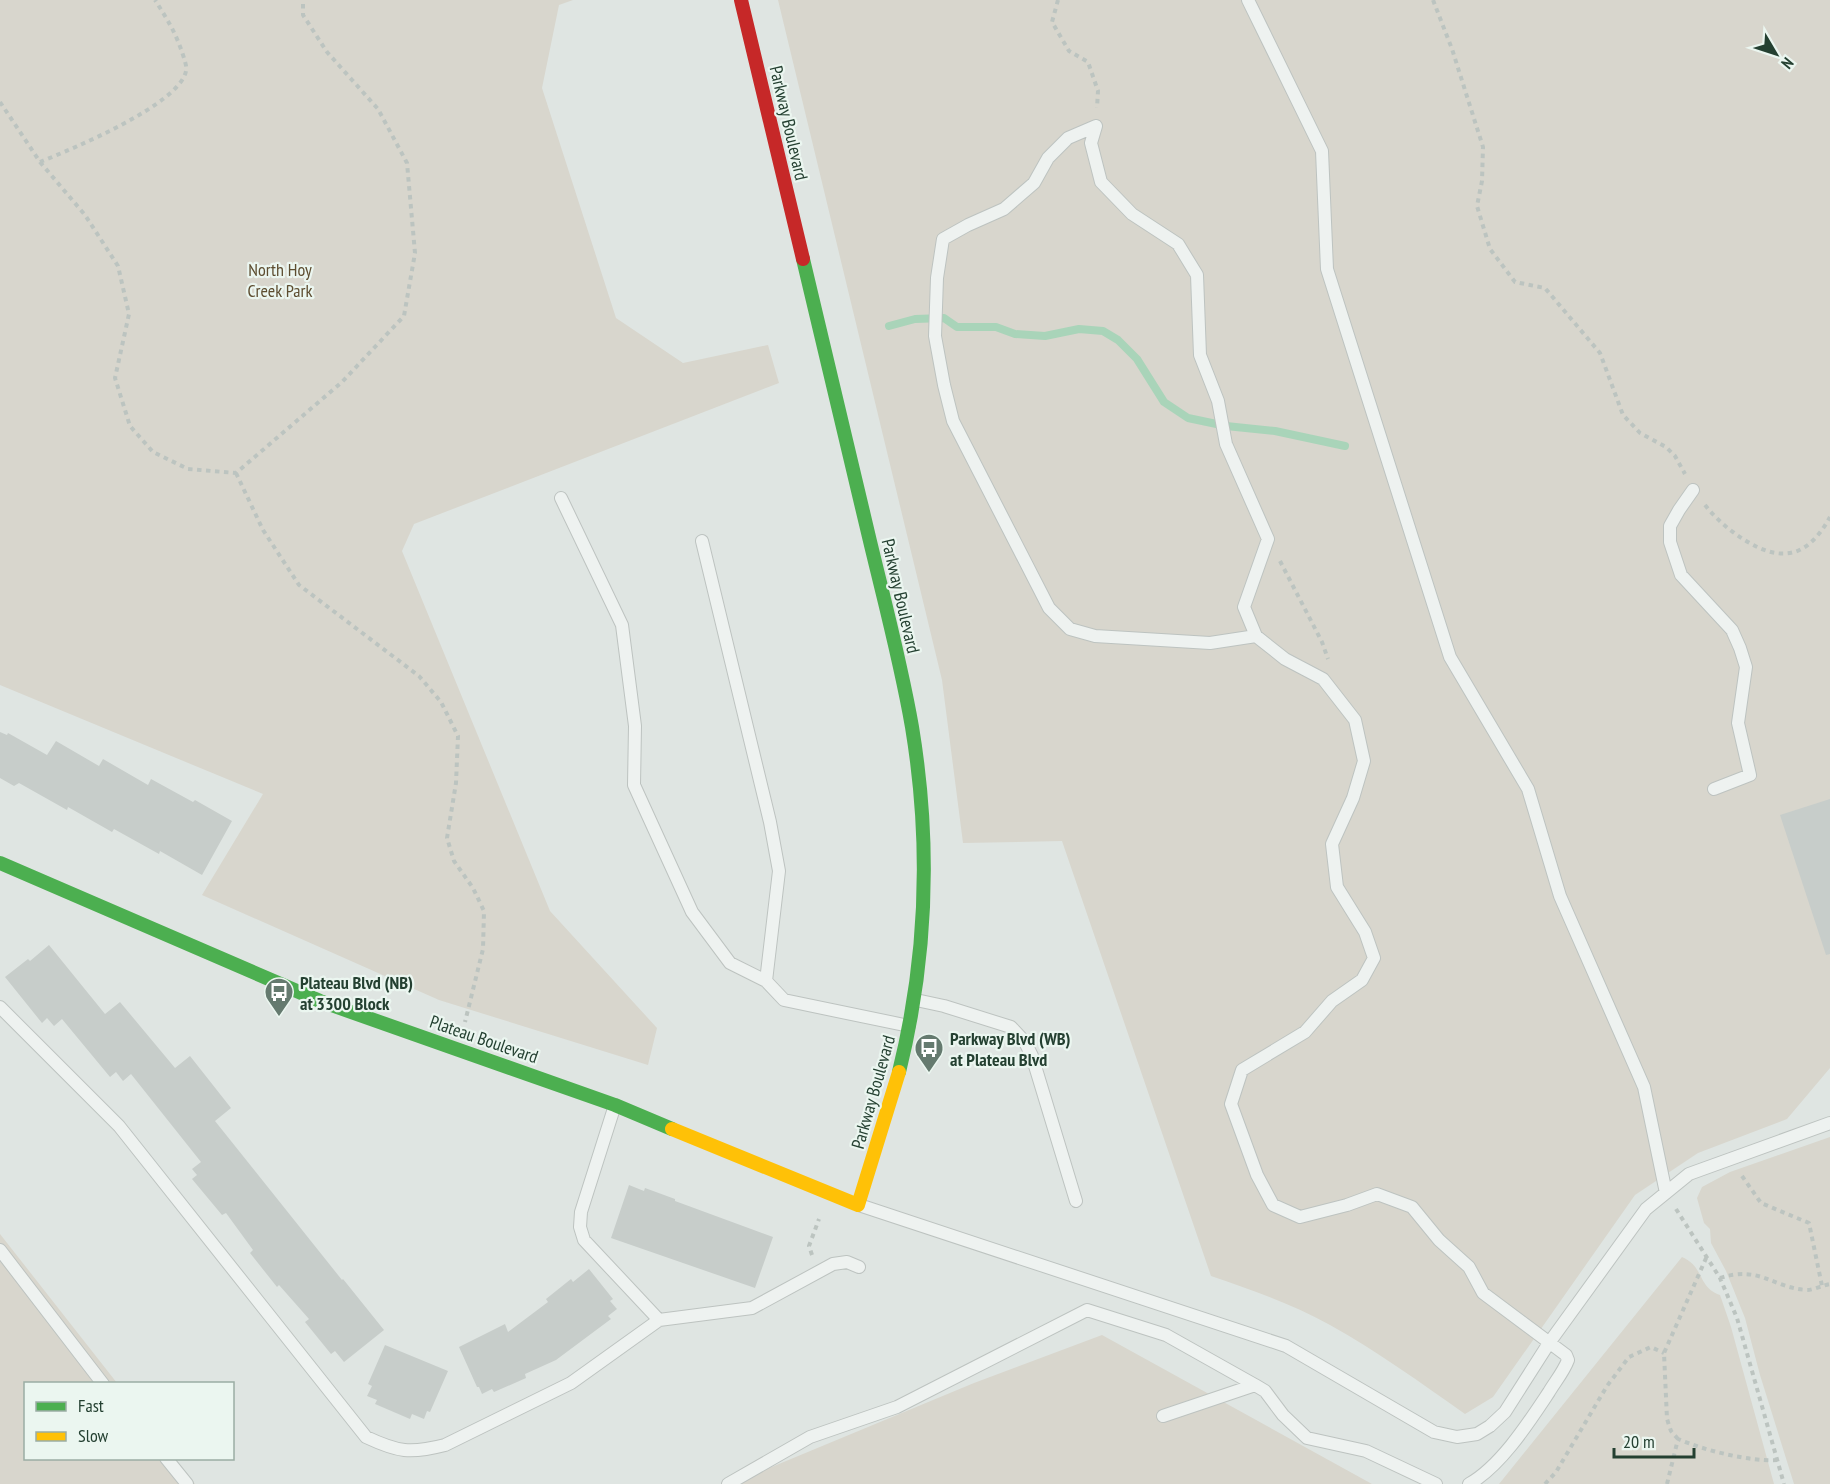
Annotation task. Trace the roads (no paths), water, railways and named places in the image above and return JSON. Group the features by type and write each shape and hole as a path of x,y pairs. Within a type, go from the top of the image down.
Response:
{"street":[{"name":"Parkway Boulevard","path":"741,0 903,679 915,740 922,798 925,865 923,934 915,1000 893,1097 858,1205"},
{"name":"Plateau Boulevard","path":"0,862 320,1001 615,1105 858,1205"}],"lane":[{"path":"1248,0 1322,151 1327,269 1450,657 1528,789 1560,896 1644,1087 1666,1193"},
{"path":"1256,636 1210,643 1095,636 1070,629 1048,608 953,421 935,336 937,278 943,239 1004,209 1034,183 1048,158 1068,138 1096,126 1091,143 1101,182 1132,214 1178,244 1197,275 1200,355 1218,401 1226,444 1268,539 1244,607 1256,636 1285,659 1323,679 1355,720 1364,761 1353,798 1332,844 1337,887 1365,932 1374,958 1362,980 1332,1001 1305,1032 1242,1070 1231,1104 1257,1175 1273,1205 1300,1217 1347,1205 1377,1194 1412,1207 1439,1240 1469,1267 1483,1293 1566,1355 1568,1360 1566,1365 1531,1420 1481,1476 1469,1484"},
{"path":"1693,490 1678,510 1670,526 1670,542 1681,575 1732,630 1746,667 1738,723 1750,775 1714,789"},
{"path":"561,498 622,625 635,726 634,785 692,912 730,963 766,981 784,1000 910,1026"},
{"path":"702,541 771,822 779,871 766,981"},
{"path":"915,1000 944,1006 1011,1027 1025,1042 1032,1056 1076,1201"},
{"path":"0,1007 119,1126 366,1437 388,1448 406,1451 445,1445 571,1383 660,1320 752,1308 833,1264 847,1262 859,1267"},
{"path":"615,1105 581,1212 580,1227 584,1240 660,1320"},
{"path":"858,1205 1286,1346 1434,1432 1457,1437 1477,1434 1505,1412 1549,1342 1646,1209 1689,1174 1730,1157 1830,1123"},
{"path":"0,1250 102,1382"},
{"path":"728,1484 736,1482 810,1437 897,1407 1087,1310 1166,1335 1255,1385 1265,1391 1283,1415 1307,1438 1366,1451 1436,1484"},
{"path":"1163,1416 1255,1385"},
{"path":"168,1460 187,1484"}],"waterway":[{"path":"889,326 915,319 944,318 957,327 996,327 1015,334 1045,336 1079,329 1103,331 1118,340 1137,359 1164,402 1188,418 1226,426 1275,431 1345,446"}],"place":[{"name":"Plateau Blvd (NB) at 3300 Block","path":"279,1018"},
{"name":"Parkway Blvd (WB) at Plateau Blvd","path":"929,1074"}],"park label":[{"name":"North Hoy Creek Park","path":"280,279"}]}
